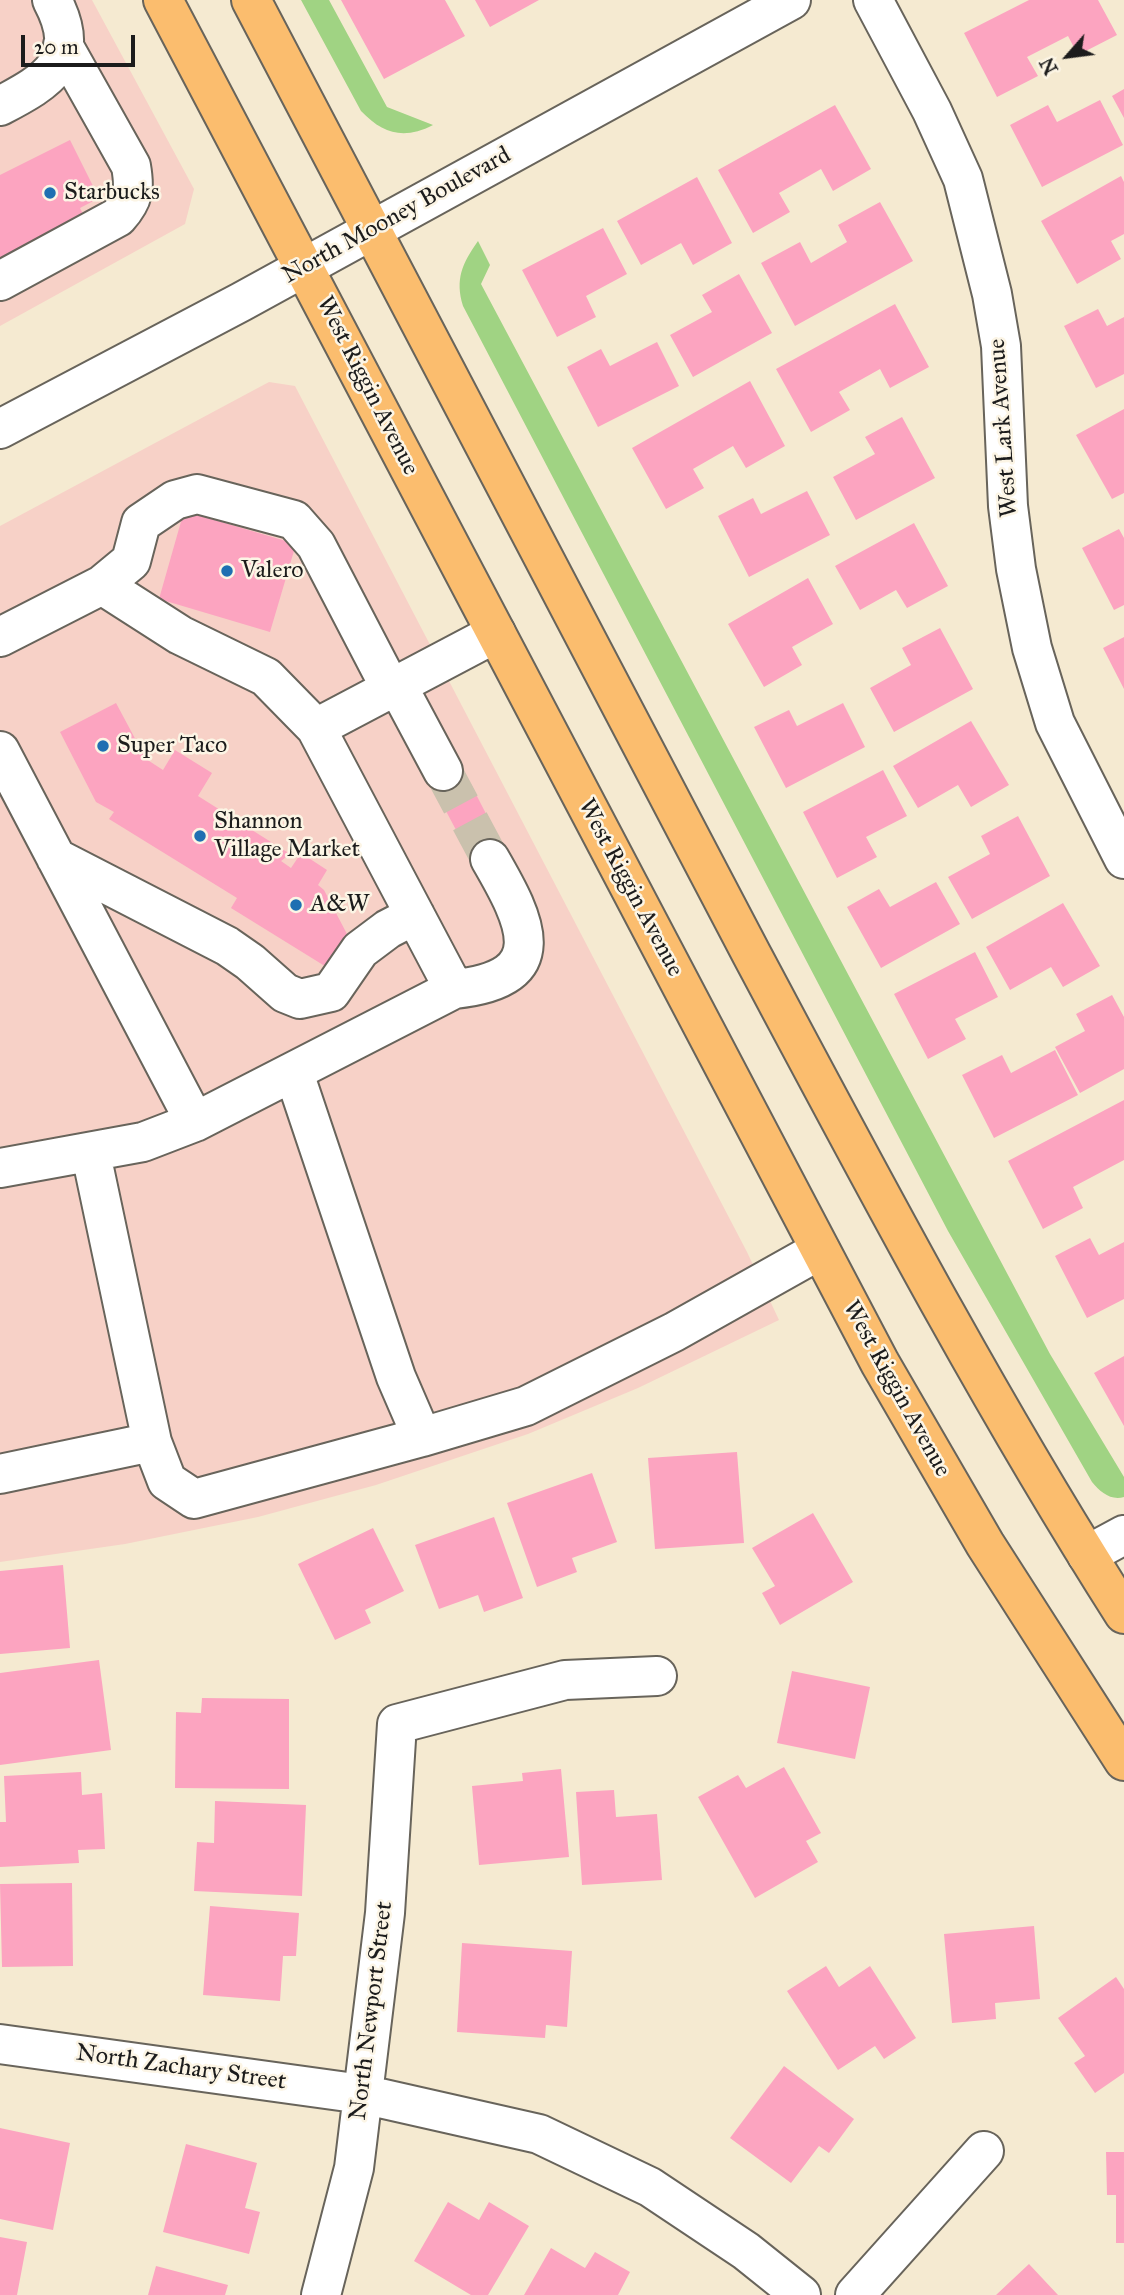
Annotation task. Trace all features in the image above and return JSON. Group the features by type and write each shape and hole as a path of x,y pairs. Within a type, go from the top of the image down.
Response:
{"main road":[{"name":"West Riggin Avenue","path":"163,0 820,1251 941,1470 1124,1761"},
{"path":"251,0 948,1321 1029,1464 1124,1614"}],"street":[{"path":"0,281 118,216 131,202 135,187 131,166 73,62 60,14 52,0"},
{"name":"North Mooney Boulevard","path":"0,429 305,266 791,0"},
{"name":"West Lark Avenue","path":"873,0 932,111 963,179 992,295 1001,346 1008,506 1016,569 1032,648 1055,723 1124,859"},
{"path":"0,106 40,85 58,66 73,62"},
{"path":"0,637 102,585 131,561 141,523 175,500 197,494 294,520 316,545 443,771"},
{"path":"102,585 180,635 267,677 316,728 454,989"},
{"path":"316,728 496,633"},
{"path":"0,751 195,1122"},
{"path":"55,858 210,936 250,962 285,993 300,999 331,992 360,950 388,929 415,915"},
{"path":"0,1168 91,1154 143,1142 195,1122 454,989 482,986 502,976 513,967 522,953 526,938 521,917 490,859"},
{"path":"294,1073 396,1377 422,1437"},
{"path":"91,1154 152,1441 167,1481 194,1499 526,1406 674,1332 820,1251"},
{"path":"0,1474 152,1441"},
{"path":"1087,1555 1124,1535"},
{"name":"North Newport Street","path":"321,2295 354,2168 385,1913 397,1724 565,1679 657,1676"},
{"name":"North Zachary Street","path":"0,2044 362,2094 540,2134 650,2187 746,2251 801,2295"},
{"path":"855,2295 984,2151"}],"shaded area":[{"path":"0,0 92,0 194,189 185,224 0,326"},
{"path":"269,382 295,386 747,1252 779,1320 638,1388 528,1434 376,1485 258,1517 125,1544 0,1562 0,526"}],"green space":[{"path":"301,0 329,0 387,107 433,125 403,133 386,129 369,119 361,111"},
{"path":"478,241 490,265 481,284 1050,1354 1124,1477 1124,1497 1106,1495 1092,1482 948,1231 463,306 460,280 468,257"}],"building":[{"path":"341,0 445,0 465,36 384,79"},
{"path":"475,0 539,0 490,27"},
{"path":"1029,0 1098,0 1117,35 1078,55 1068,36 1027,57 1038,76 997,97 964,33"},
{"path":"1124,89 1124,118 1112,96"},
{"path":"1100,100 1123,145 1042,187 1010,125 1048,105 1057,122"},
{"path":"835,105 871,169 833,191 821,169 779,193 790,212 753,233 718,170"},
{"path":"70,140 99,198 80,208 85,218 0,260 0,175"},
{"path":"1121,176 1124,182 1124,234 1111,241 1121,259 1077,284 1041,221"},
{"path":"697,177 732,243 693,265 681,243 641,265 617,221"},
{"path":"880,202 913,261 795,326 761,263 800,242 811,263 847,242 838,225"},
{"path":"603,228 627,274 586,296 596,317 557,337 522,270"},
{"path":"739,274 772,333 693,377 670,335 712,312 702,295"},
{"path":"895,304 929,367 890,388 880,369 839,392 850,410 811,432 776,369"},
{"path":"1098,309 1107,326 1124,317 1124,374 1096,388 1064,326"},
{"path":"657,342 679,386 598,427 567,367 601,349 610,366"},
{"path":"750,381 785,446 746,468 733,446 693,469 704,488 666,509 632,448"},
{"path":"1124,409 1124,493 1112,499 1076,435"},
{"path":"902,417 935,478 856,520 833,477 875,454 865,437"},
{"path":"807,491 830,535 749,577 718,516 753,498 761,514"},
{"name":"Valero","path":"184,511 296,544 270,632 159,599"},
{"path":"914,523 948,586 907,608 896,590 860,610 835,566"},
{"path":"1119,529 1124,538 1124,605 1114,610 1082,548"},
{"path":"808,578 833,624 792,647 802,665 764,687 728,624"},
{"path":"940,628 973,689 894,732 870,688 911,665 902,648"},
{"path":"1124,637 1124,689 1103,648"},
{"path":"116,703 146,759 163,770 175,750 212,773 198,796 290,854 281,861 291,868 301,853 327,870 318,885 324,890 348,936 328,968 231,908 237,898 109,819 114,812 96,802 60,732"},
{"path":"843,703 865,747 786,788 754,727 789,710 797,726"},
{"path":"971,721 1009,785 971,807 958,785 918,808 893,766"},
{"path":"461,765 502,845 472,860 430,781"},
{"path":"883,770 907,816 866,837 877,857 837,878 803,812"},
{"path":"1018,816 1050,876 972,919 948,877 990,854 981,836"},
{"path":"936,882 960,924 881,968 847,907 879,889 890,907"},
{"path":"1063,903 1100,966 1063,987 1051,967 1010,990 986,947"},
{"path":"975,952 998,997 955,1019 966,1039 928,1059 894,994"},
{"path":"1112,995 1124,1017 1124,1069 1080,1093 1055,1047 1085,1031 1076,1014"},
{"path":"1055,1050 1078,1095 994,1138 962,1075 1002,1055 1011,1073"},
{"path":"1124,1100 1124,1160 1073,1187 1083,1208 1043,1229 1008,1161"},
{"path":"1090,1238 1099,1255 1124,1242 1124,1299 1087,1318 1055,1256"},
{"path":"1124,1356 1124,1426 1094,1373"},
{"path":"737,1452 744,1543 655,1549 648,1458"},
{"path":"592,1473 617,1542 572,1558 577,1572 537,1587 507,1503"},
{"path":"813,1513 853,1582 780,1625 762,1593 775,1586 752,1548"},
{"path":"494,1517 523,1598 484,1612 478,1595 439,1609 415,1545"},
{"path":"373,1528 404,1591 365,1610 371,1623 335,1640 298,1564"},
{"path":"63,1565 70,1648 0,1654 0,1571"},
{"path":"99,1660 111,1750 0,1765 0,1673"},
{"path":"792,1671 870,1687 855,1759 777,1743"},
{"path":"202,1698 289,1699 289,1789 175,1788 176,1712 201,1713"},
{"path":"784,1767 821,1833 806,1841 818,1862 755,1898 698,1797 738,1775 746,1788"},
{"path":"561,1769 569,1857 479,1865 472,1786 523,1781 522,1773"},
{"path":"81,1772 82,1795 102,1793 105,1849 78,1850 79,1863 0,1867 0,1822 6,1822 4,1776"},
{"path":"614,1790 616,1817 657,1814 662,1880 582,1885 576,1792"},
{"path":"215,1801 306,1805 302,1896 194,1891 197,1842 214,1843"},
{"path":"72,1883 73,1966 2,1967 0,1884"},
{"path":"210,1906 299,1913 296,1956 283,1956 280,2001 203,1995"},
{"path":"1034,1926 1040,1999 995,2003 996,2019 952,2023 944,1934"},
{"path":"462,1943 572,1951 567,2027 546,2025 545,2038 457,2032"},
{"path":"826,1966 839,1987 870,1966 916,2038 884,2059 875,2046 838,2070 787,1991"},
{"path":"1116,1977 1124,1989 1124,2073 1095,2093 1074,2063 1085,2056 1058,2018"},
{"path":"784,2066 854,2119 829,2153 819,2146 791,2183 730,2138"},
{"path":"0,2128 70,2143 53,2230 0,2219"},
{"path":"186,2144 257,2163 245,2208 260,2212 249,2254 163,2232"},
{"path":"1106,2152 1124,2152 1124,2243 1116,2243 1116,2195 1107,2195"},
{"path":"448,2202 479,2220 489,2202 529,2226 488,2295 471,2295 414,2261"},
{"path":"0,2237 27,2242 17,2295 0,2295"},
{"path":"551,2248 585,2268 595,2252 630,2272 618,2295 524,2295"},
{"path":"1029,2264 1058,2295 996,2295"},
{"path":"156,2266 228,2285 225,2295 148,2295"}],"tunnel":[{"path":"443,771 490,859"}],"place":[{"name":"Starbucks","path":"50,193"},
{"name":"Valero","path":"227,571"},
{"name":"Super Taco","path":"103,746"},
{"name":"Shannon Village Market","path":"200,836"},
{"name":"A&W","path":"296,905"}]}
